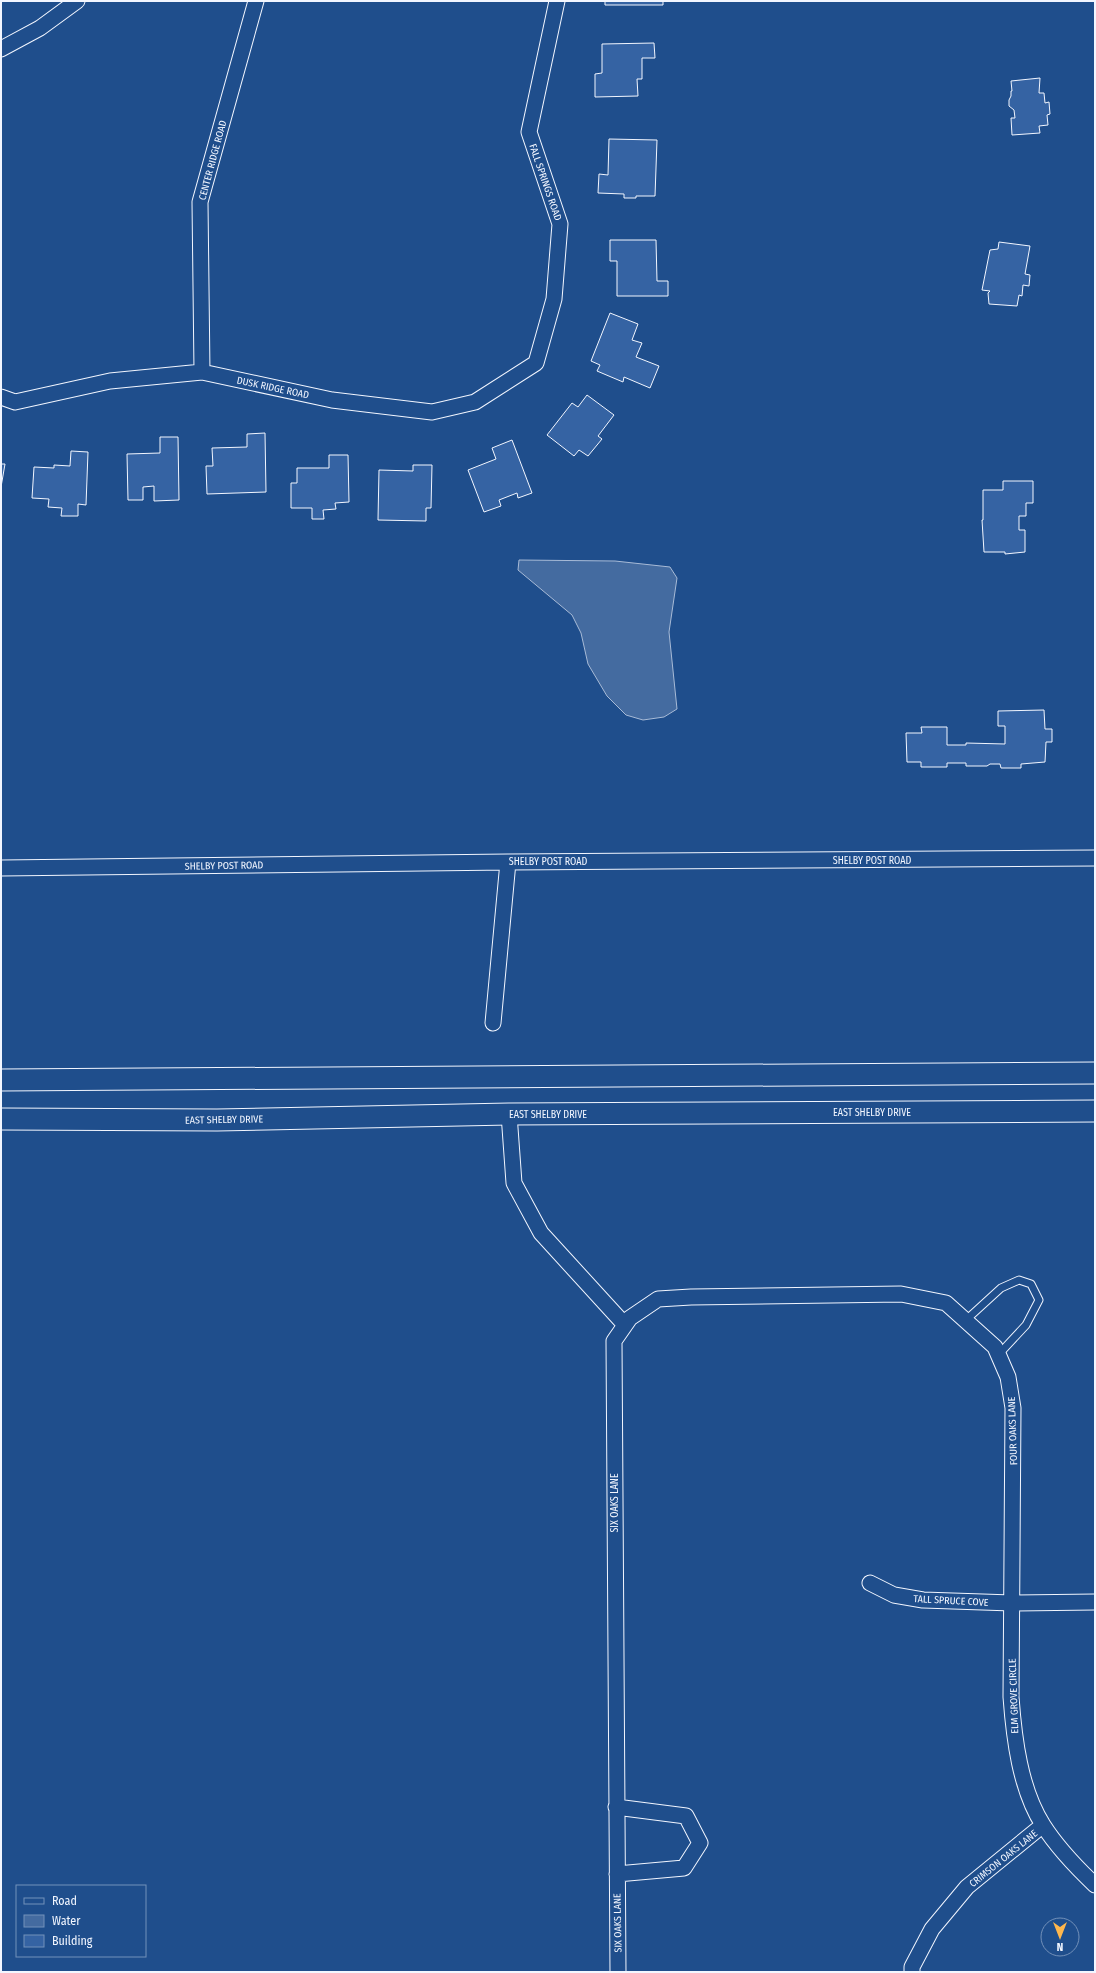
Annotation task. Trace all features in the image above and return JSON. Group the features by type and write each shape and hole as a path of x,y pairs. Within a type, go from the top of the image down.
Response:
{"main road":[{"path":"1,1080 1095,1073"},
{"name":"EAST SHELBY DRIVE","path":"1,1119 217,1120 509,1114 1095,1111"}],"street":[{"path":"1,48 40,28 77,1"},
{"name":"CENTER RIDGE ROAD","path":"202,372 200,202 256,1"},
{"name":"FALL SPRINGS ROAD","path":"536,363 554,299 560,224 529,132 557,1"},
{"name":"DUSK RIDGE ROAD","path":"1,397 15,402 110,381 202,372 332,400 432,412 475,402 536,363"},
{"name":"SHELBY POST ROAD","path":"1,868 508,862 1095,858"},
{"path":"493,1023 508,862"},
{"path":"509,1114 514,1183 541,1233 625,1325"},
{"name":"FOUR OAKS LANE","path":"737,1296 901,1294 946,1302 995,1347 1008,1377 1013,1408 1012,1603"},
{"name":"SIX OAKS LANE","path":"618,1972 614,1341 630,1318 658,1300 691,1297 737,1296"},
{"name":"TALL SPRUCE COVE","path":"870,1583 894,1595 923,1600 1012,1603 1095,1602"},
{"name":"ELM GROVE CIRCLE","path":"1012,1603 1011,1697 1014,1732 1020,1769 1037,1814 1043,1825 1073,1864 1095,1885"},
{"path":"616,1807 686,1816 700,1843 684,1868 617,1874"},
{"name":"CRIMSON OAKS LANE","path":"912,1972 912,1967 932,1929 967,1887 1043,1825"}],"lane":[{"path":"966,1320 1000,1288 1019,1280 1031,1284 1039,1300 1026,1325 999,1354"}],"water":[{"path":"519,560 615,561 670,567 677,578 669,632 677,709 664,717 643,720 626,715 607,696 588,664 581,633 572,615 518,570"}],"building":[{"path":"605,1 663,1 663,5 605,5"},
{"path":"654,43 655,58 642,58 642,79 637,79 638,96 595,97 595,74 602,73 602,44"},
{"path":"1040,78 1039,93 1044,93 1045,103 1049,102 1050,114 1047,115 1048,125 1039,126 1040,133 1012,135 1011,118 1015,118 1014,110 1009,106 1012,91 1011,81"},
{"path":"609,139 657,140 655,196 636,196 636,198 624,198 624,194 598,193 599,174 608,175"},
{"path":"610,240 656,240 657,281 668,281 668,296 617,296 617,261 610,261"},
{"path":"999,242 1030,246 1025,274 1030,275 1029,286 1023,285 1022,296 1019,295 1017,306 989,304 988,293 990,291 982,290 990,250 998,249"},
{"path":"610,313 638,324 632,340 642,343 636,357 659,366 650,388 624,377 623,382 597,371 600,365 591,361"},
{"path":"587,395 614,415 598,436 602,439 588,456 579,450 574,456 547,435 572,403 578,407"},
{"path":"265,433 266,492 207,494 206,466 213,466 212,448 247,447 247,434"},
{"path":"160,437 178,437 179,500 154,501 154,486 143,487 143,500 128,500 127,454 160,453"},
{"path":"512,440 532,493 518,498 517,493 499,500 501,506 484,512 468,470 496,459 492,448"},
{"path":"71,451 88,452 86,505 78,504 78,516 61,516 62,508 48,507 49,499 32,498 34,467 54,468 54,465 70,466"},
{"path":"329,455 348,455 349,502 335,503 336,509 323,510 324,519 312,519 312,508 291,508 291,483 297,483 297,468 329,468"},
{"path":"1,464 5,464 1,487"},
{"path":"413,465 432,465 431,508 426,508 426,521 378,520 379,470 413,471"},
{"path":"1003,481 1033,481 1033,503 1026,503 1026,516 1019,516 1019,530 1025,530 1025,552 1005,554 1005,552 984,552 982,520 983,490 1003,490"},
{"path":"1044,710 1045,729 1052,729 1052,742 1046,742 1045,762 1021,764 1021,768 1001,768 1000,764 990,764 987,766 966,766 966,763 947,763 947,767 921,767 921,762 907,762 906,733 922,733 921,727 947,727 947,745 966,745 966,743 1005,744 1005,726 998,726 998,711"}]}
